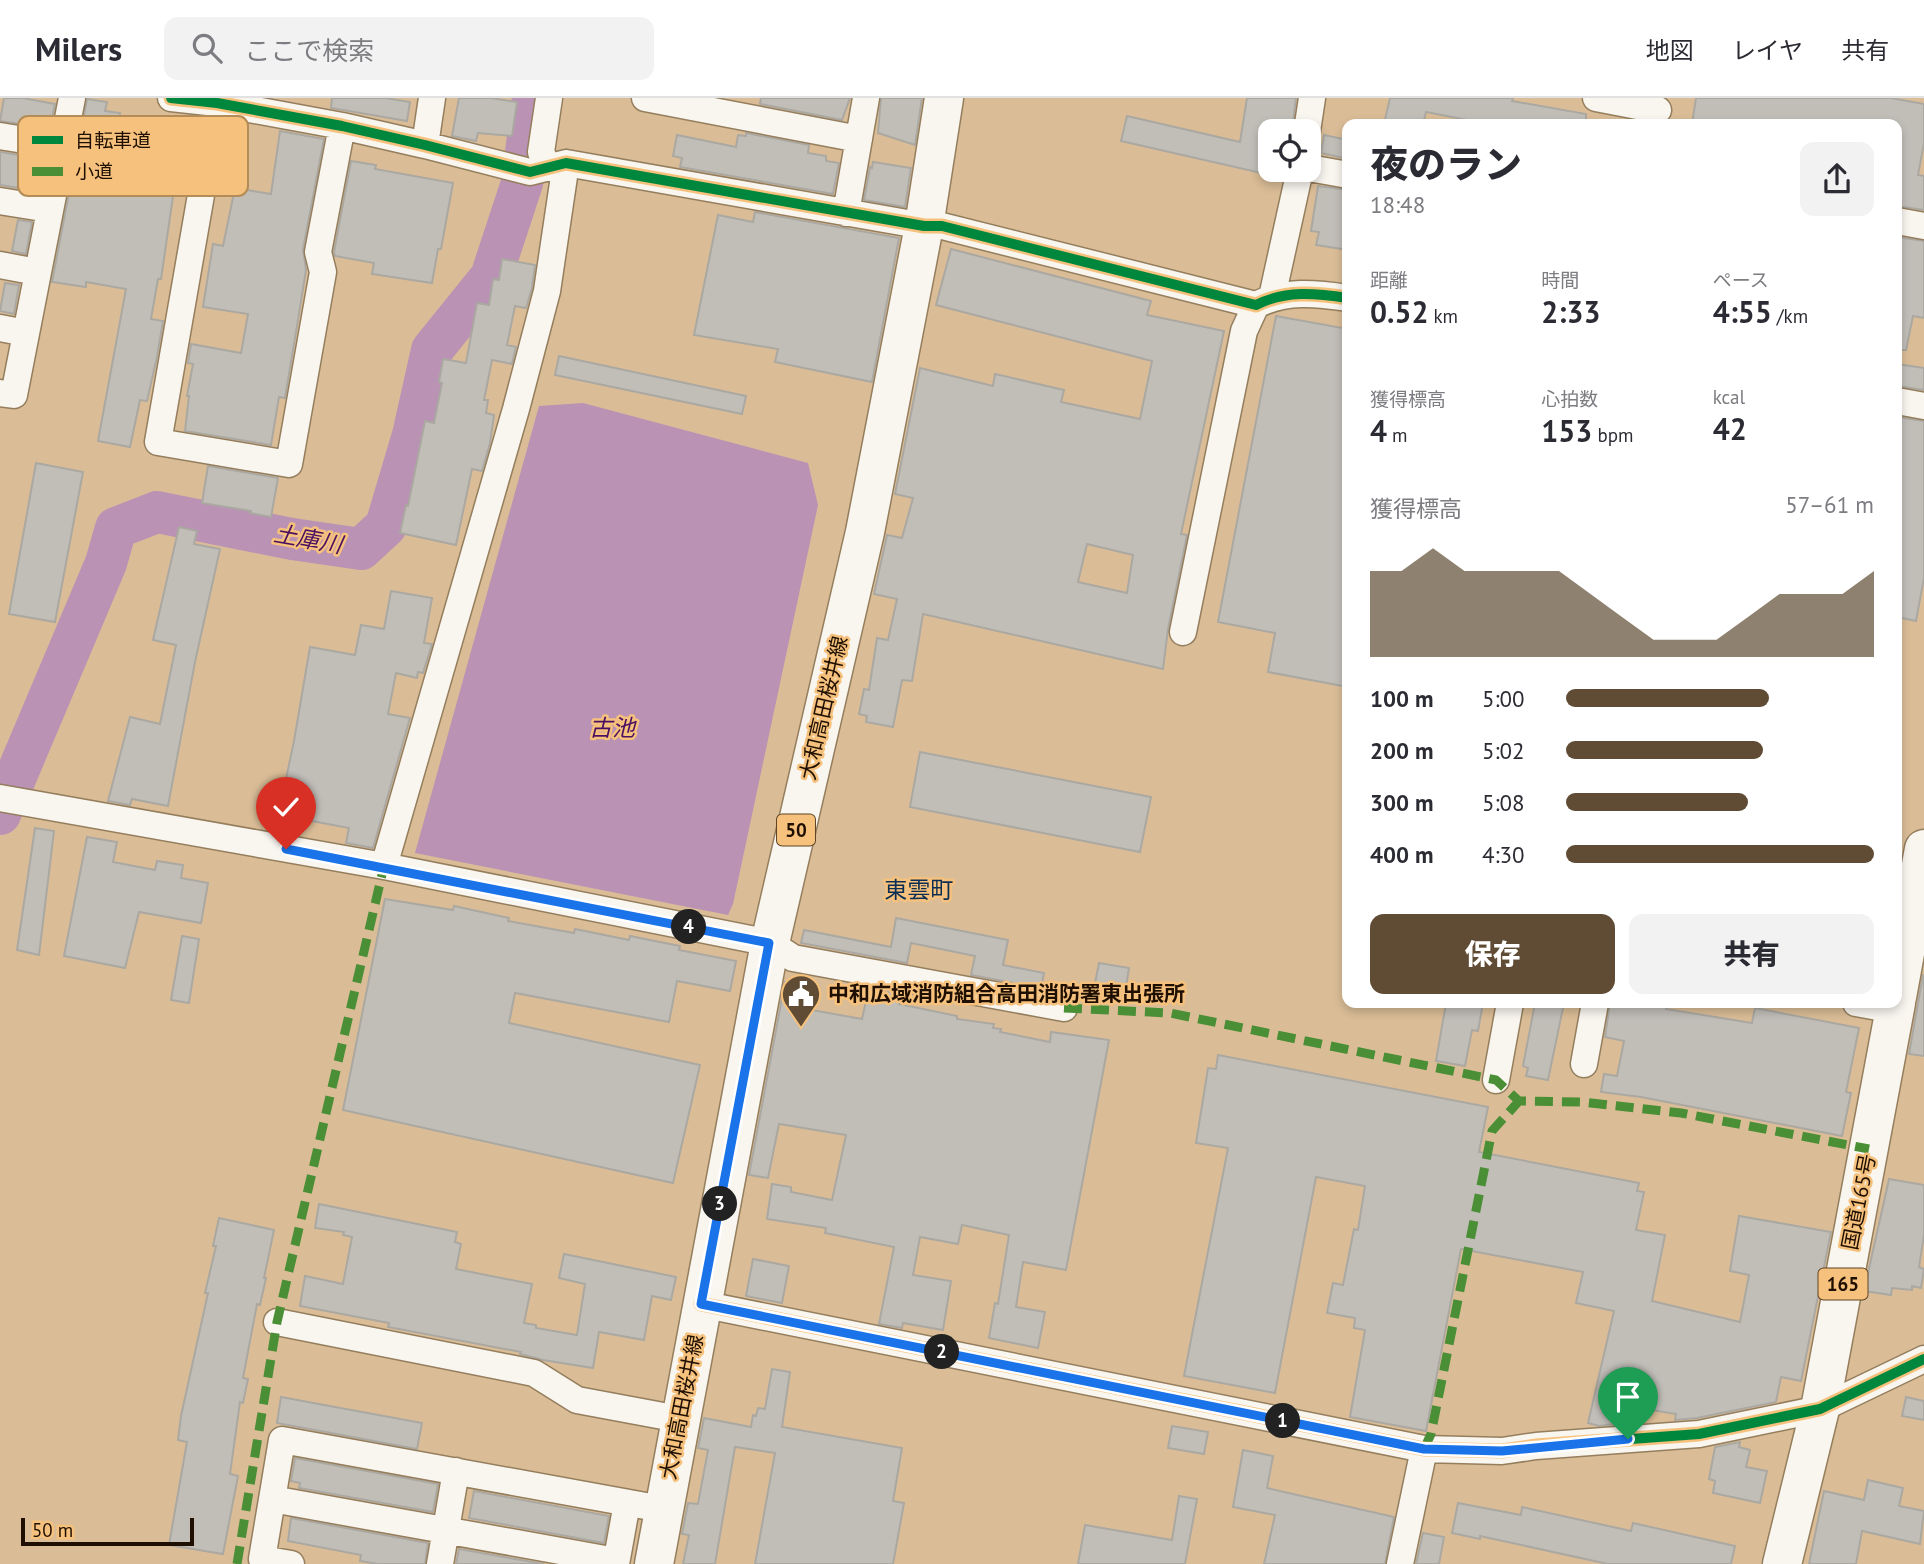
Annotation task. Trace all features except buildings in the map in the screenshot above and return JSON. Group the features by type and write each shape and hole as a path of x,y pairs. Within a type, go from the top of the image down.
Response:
{"main road":[{"name":"大和高田桜井線","path":"654,1564 645,1506 680,1419 769,943 865,533 924,226 944,98"},
{"name":"国道165号","path":"1902,970 1924,849"},
{"name":"国道165号","path":"1782,1564 1820,1409 1895,1008"}],"street":[{"path":"68,116 72,98"},
{"path":"171,98 305,109 342,126 548,168 924,226 942,226 1264,301 1291,293 1342,297"},
{"path":"432,98 432,146"},
{"path":"384,866 547,291 548,168 541,152 549,98"},
{"path":"645,98 737,107 859,139"},
{"path":"846,213 866,98"},
{"path":"1309,119 1312,98"},
{"path":"1596,98 1658,111"},
{"path":"215,116 217,103"},
{"path":"201,196 158,442 289,464 323,272 318,252 342,126"},
{"path":"0,136 18,139"},
{"path":"1321,170 1342,174"},
{"path":"1183,632 1244,331 1264,301 1297,182"},
{"path":"0,393 14,395 52,196"},
{"path":"0,201 49,209"},
{"path":"1902,222 1924,226"},
{"path":"0,265 37,272"},
{"path":"0,328 26,333"},
{"path":"1902,402 1924,406"},
{"path":"0,798 384,866 769,943 793,958 1064,1008"},
{"path":"1496,1080 1509,1008"},
{"path":"1584,1064 1594,1008"},
{"path":"701,1304 1424,1449 1502,1451 1546,1445 1699,1434 1820,1409 1924,1359"},
{"path":"277,1322 534,1373 577,1400 680,1419"},
{"path":"272,1499 616,1563 645,1506 282,1440 272,1499 262,1559 291,1564"},
{"path":"1400,1564 1424,1449"},
{"path":"440,1564 456,1471"}],"water":[{"name":"古池","path":"583,403 808,463 818,505 733,904 728,915 415,853 539,406"}],"waterway":[{"name":"土庫川","path":"0,814 106,563 116,528 157,512 292,539 361,549 386,526 413,435 432,350 491,277 522,183 533,98"}],"marked path":[{"path":"237,1564 277,1322 384,866"},
{"path":"1064,1008 1170,1013 1496,1080 1519,1101 1583,1102 1681,1113 1869,1149"},
{"path":"1424,1449 1431,1434 1492,1131 1519,1101"}],"cycle path":[{"path":"171,98 217,103 342,126 530,172 566,163 924,226 942,226 1256,305 1278,297 1301,294 1342,297"},
{"path":"701,1304 1424,1449 1502,1451 1699,1434 1820,1409 1924,1359"}],"place":[{"name":"中和広域消防組合高田消防署東出張所","path":"801,1028"}],"district":[{"name":"東雲町","path":"919,890"}],"route":[{"path":"286,849 769,943 701,1304 1424,1449 1502,1451 1628,1439"}]}
